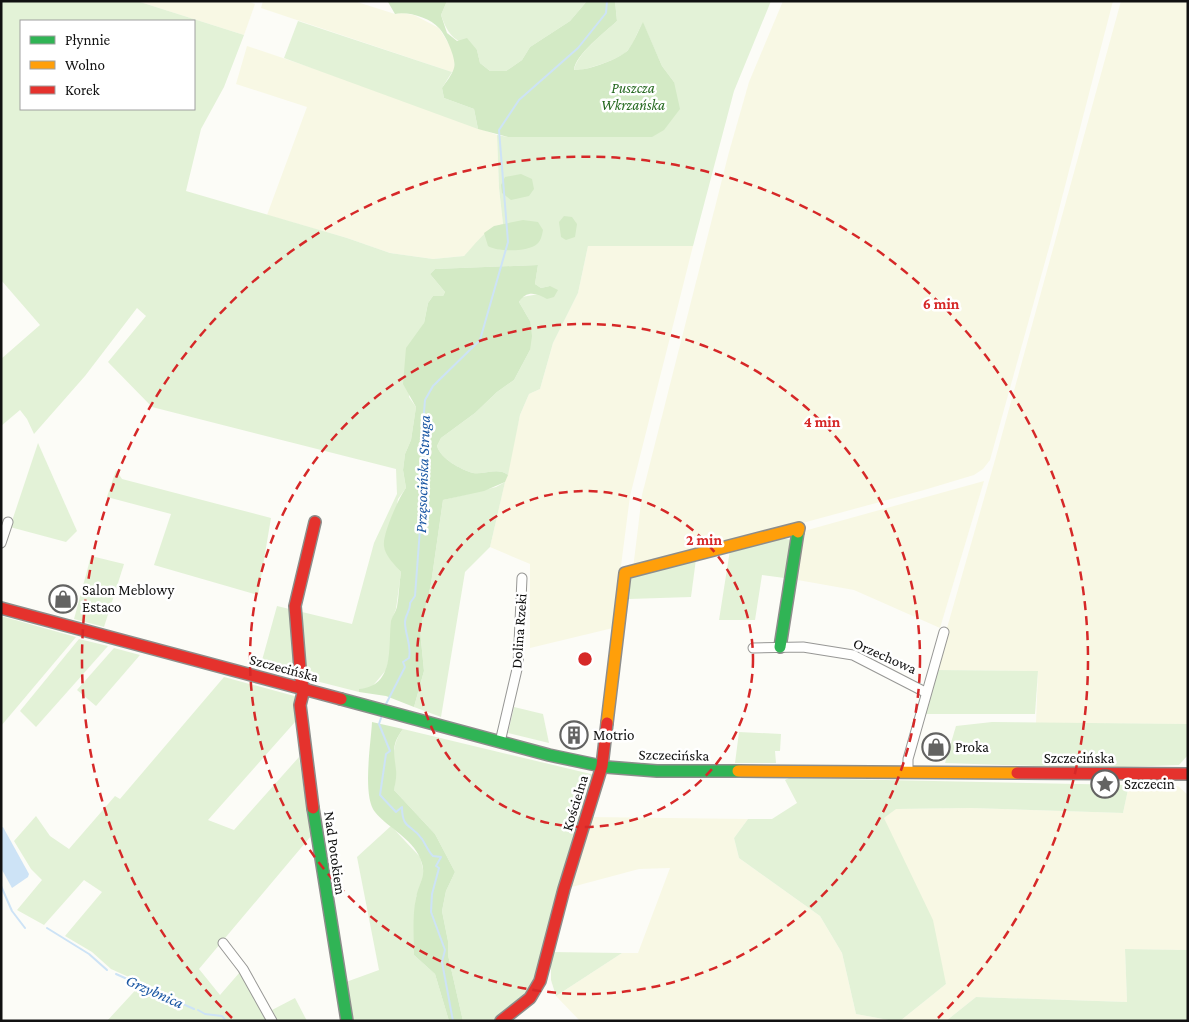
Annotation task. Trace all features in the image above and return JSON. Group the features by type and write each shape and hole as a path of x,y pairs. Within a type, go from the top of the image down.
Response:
{"street":[{"path":"1,543 8,522"},
{"name":"Nad Potokiem","path":"315,522 295,606 301,680 304,689 300,705 316,834 347,1021"},
{"name":"Kościelna","path":"501,1021 530,998 540,981 564,889 602,766 625,573 799,528 780,647"},
{"name":"Dolina Rzeki","path":"500,742 518,665 522,578"},
{"name":"Szczecińska","path":"1,608 500,742 602,766 652,770 1188,774"},
{"path":"926,692 944,632"},
{"name":"Orzechowa","path":"753,648 803,646 853,655 926,692 908,759 908,772"},
{"path":"223,944 243,968 272,1021"}],"green space":[{"path":"1,1 137,1 244,35 224,87 201,129 186,191 347,238 390,253 433,259 464,256 486,232 503,224 499,188 497,135 508,137 674,82 662,66 643,23 632,45 623,54 602,64 574,71 579,58 585,51 617,21 615,1 771,1 734,91 693,246 588,246 578,293 553,343 540,389 529,394 520,415 508,475 495,471 473,473 468,471 457,466 442,455 437,446 441,438 475,413 497,392 514,380 530,350 530,321 519,302 522,297 539,294 550,286 541,288 535,284 538,265 435,269 430,274 445,292 443,296 433,296 428,303 409,397 416,407 411,440 405,454 403,470 406,488 398,499 388,556 401,572 396,609 392,619 390,655 386,670 371,688 359,689 359,692 261,667 261,664 277,606 352,624 374,543 397,494 396,469 152,407 108,362 146,316 137,308 85,376 34,434 27,419 20,410 1,426 1,359 40,325 1,280"},
{"path":"137,1 247,1 255,4 244,35"},
{"path":"263,1 354,1 395,14 414,15 439,28 453,51 455,67 452,72 261,8"},
{"path":"447,1 587,1 570,21 530,47 522,60 506,71 490,71 480,63 477,50 458,41 450,34 441,15"},
{"name":"Puszcza Wkrzańska","path":"447,1 441,15 447,33 457,41 467,38 477,50 480,63 490,71 506,71 522,60 530,47 570,21 587,1 615,1 617,21 585,51 579,58 574,70 611,61 624,53 630,47 643,22 662,66 674,82 680,109 664,130 652,137 508,137 478,129 474,109 444,98 442,88 452,73 454,59 441,31 435,24 418,16 395,14 388,2"},
{"path":"783,1 1113,1 1050,244 990,460 983,469 974,475 924,490 633,569 642,495 729,152 749,82"},
{"path":"1121,1 1188,1 1188,724 1036,723 1038,671 935,670 995,460"},
{"path":"298,21 452,72 442,88 444,98 474,109 478,129 284,58"},
{"path":"247,46 348,80 497,135 499,188 503,224 484,236 464,256 433,259 390,253 347,238 267,215 307,107 236,84"},
{"path":"521,174 532,179 534,189 529,196 511,200 502,193 501,185 505,177"},
{"path":"564,216 572,217 577,224 575,237 566,240 561,237 559,222"},
{"path":"523,220 538,222 543,230 540,240 533,247 513,250 488,246 484,233 494,226"},
{"path":"588,246 693,246 630,496 613,628 530,648 530,564 490,547 520,415 529,394 540,389 553,343 578,293"},
{"path":"538,265 535,284 541,288 550,286 558,290 554,297 547,299 536,294 528,294 519,302 530,321 532,336 530,350 514,380 497,392 475,413 441,438 437,446 442,455 457,466 468,471 477,473 495,471 508,475 505,482 484,491 443,500 431,584 420,630 424,671 414,707 386,696 359,692 359,689 371,686 379,681 384,673 389,654 391,621 397,607 401,572 386,553 384,541 399,499 406,488 403,470 405,454 411,440 416,407 403,384 406,348 424,323 428,303 433,296 443,296 445,292 430,274 435,269"},
{"path":"38,443 77,531 66,542 10,527"},
{"path":"116,470 122,479 271,518 258,595 154,565 171,514 107,497"},
{"path":"984,481 940,628 854,590 792,579 804,531"},
{"path":"505,482 490,547 465,572 441,717 414,707 424,671 420,630 431,584 443,500 496,487"},
{"path":"780,538 799,541 792,579 762,575 755,620 719,620 730,550"},
{"path":"91,556 124,564 104,627 74,619"},
{"path":"696,559 691,597 629,599 631,574"},
{"path":"1,616 76,637 1,726"},
{"path":"79,639 108,646 36,727 20,711"},
{"path":"114,648 140,655 96,706 77,690"},
{"path":"935,670 1038,671 1035,714 922,714"},
{"path":"224,677 298,697 295,722 208,820 234,830 299,757 311,836 199,969 220,995 240,972 266,1021 107,1021 142,983 111,969 92,952 65,936 102,892 84,880 44,925 17,910 42,880 31,869 14,841 36,816 50,836 69,849 115,796 120,799"},
{"path":"514,707 543,714 549,743 508,733"},
{"path":"372,722 403,729 394,749 396,775 394,790 435,834 455,872 446,891 442,911 448,941 448,955 463,1021 449,1021 435,974 414,955 414,912 417,892 423,875 422,864 416,851 406,839 380,818 371,804 368,782"},
{"path":"992,722 1188,724 1188,755 1179,765 1095,768 945,763 956,726"},
{"path":"403,729 595,775 536,976 527,993 493,1021 463,1021 448,955 448,941 442,911 446,891 455,872 435,834 394,790 394,751 398,736"},
{"path":"739,732 781,734 780,751 775,751 776,763 735,763"},
{"path":"789,778 1129,785 1123,813 971,808 896,809 884,818 933,920 946,984 900,1021 894,1021 856,1014 842,953 820,916 739,858 734,838 748,819 772,819 797,803 785,780"},
{"path":"1129,785 1178,786 1188,795 1188,950 1125,949 1127,1002 976,997 946,1021 900,1021 946,984 884,818 895,809 971,808 1123,813"},
{"path":"589,817 748,819 734,838 739,858 820,916 842,953 856,1014 894,1021 580,1021 556,996 622,953 638,953 670,868 639,869 568,888"},
{"path":"391,826 420,857 425,877 416,897 414,955 435,974 449,1021 354,1021 346,982 379,970 357,857"},
{"path":"1125,949 1188,950 1188,1021 946,1021 976,997 1127,1002"},
{"path":"551,952 622,953 556,996 551,980"},
{"path":"295,998 307,1021 278,1021 272,1010"}],"water":[{"path":"3,827 29,874 28,877 12,888 1,868 1,828"}],"waterway":[{"name":"Przęsocińska Struga","path":"386,704 405,667 403,662 409,658 410,653 405,622 410,603 415,596 425,462 422,437 425,400 433,386 480,340 508,242 499,130 519,100 578,48 606,13 607,1"},
{"name":"Przęsocińska Struga","path":"381,718 379,724 390,751 386,754 380,795 396,812 402,807 402,814 406,823 418,834 433,856 441,857 436,866 439,868 432,894 431,912 445,950 442,962 453,1021"},
{"name":"Grzybnica","path":"1,886 12,911 25,928"},
{"name":"Grzybnica","path":"47,928 89,954 107,970"},
{"name":"Grzybnica","path":"116,974 194,1009"},
{"name":"Grzybnica","path":"198,1010 205,1014 222,1016 226,1021"}],"traffic: fast":[{"path":"780,647 798,532"},
{"path":"341,699 549,755 606,767 657,771 738,771"},
{"path":"313,808 347,1021"}],"traffic: slow":[{"path":"607,723 625,573 799,528 798,532"},
{"path":"738,771 1017,773"}],"traffic: jam":[{"path":"313,808 300,705 304,689 301,680 295,606 315,522"},
{"path":"1,608 341,699"},
{"path":"501,1021 530,998 540,981 564,889 602,766 607,723"},
{"path":"1017,773 1188,774"}],"place":[{"name":"Salon Meblowy Estaco","path":"63,599"},
{"name":"Motrio","path":"574,735"},
{"name":"Proka","path":"936,747"},
{"name":"Szczecin","path":"1105,784"}]}
